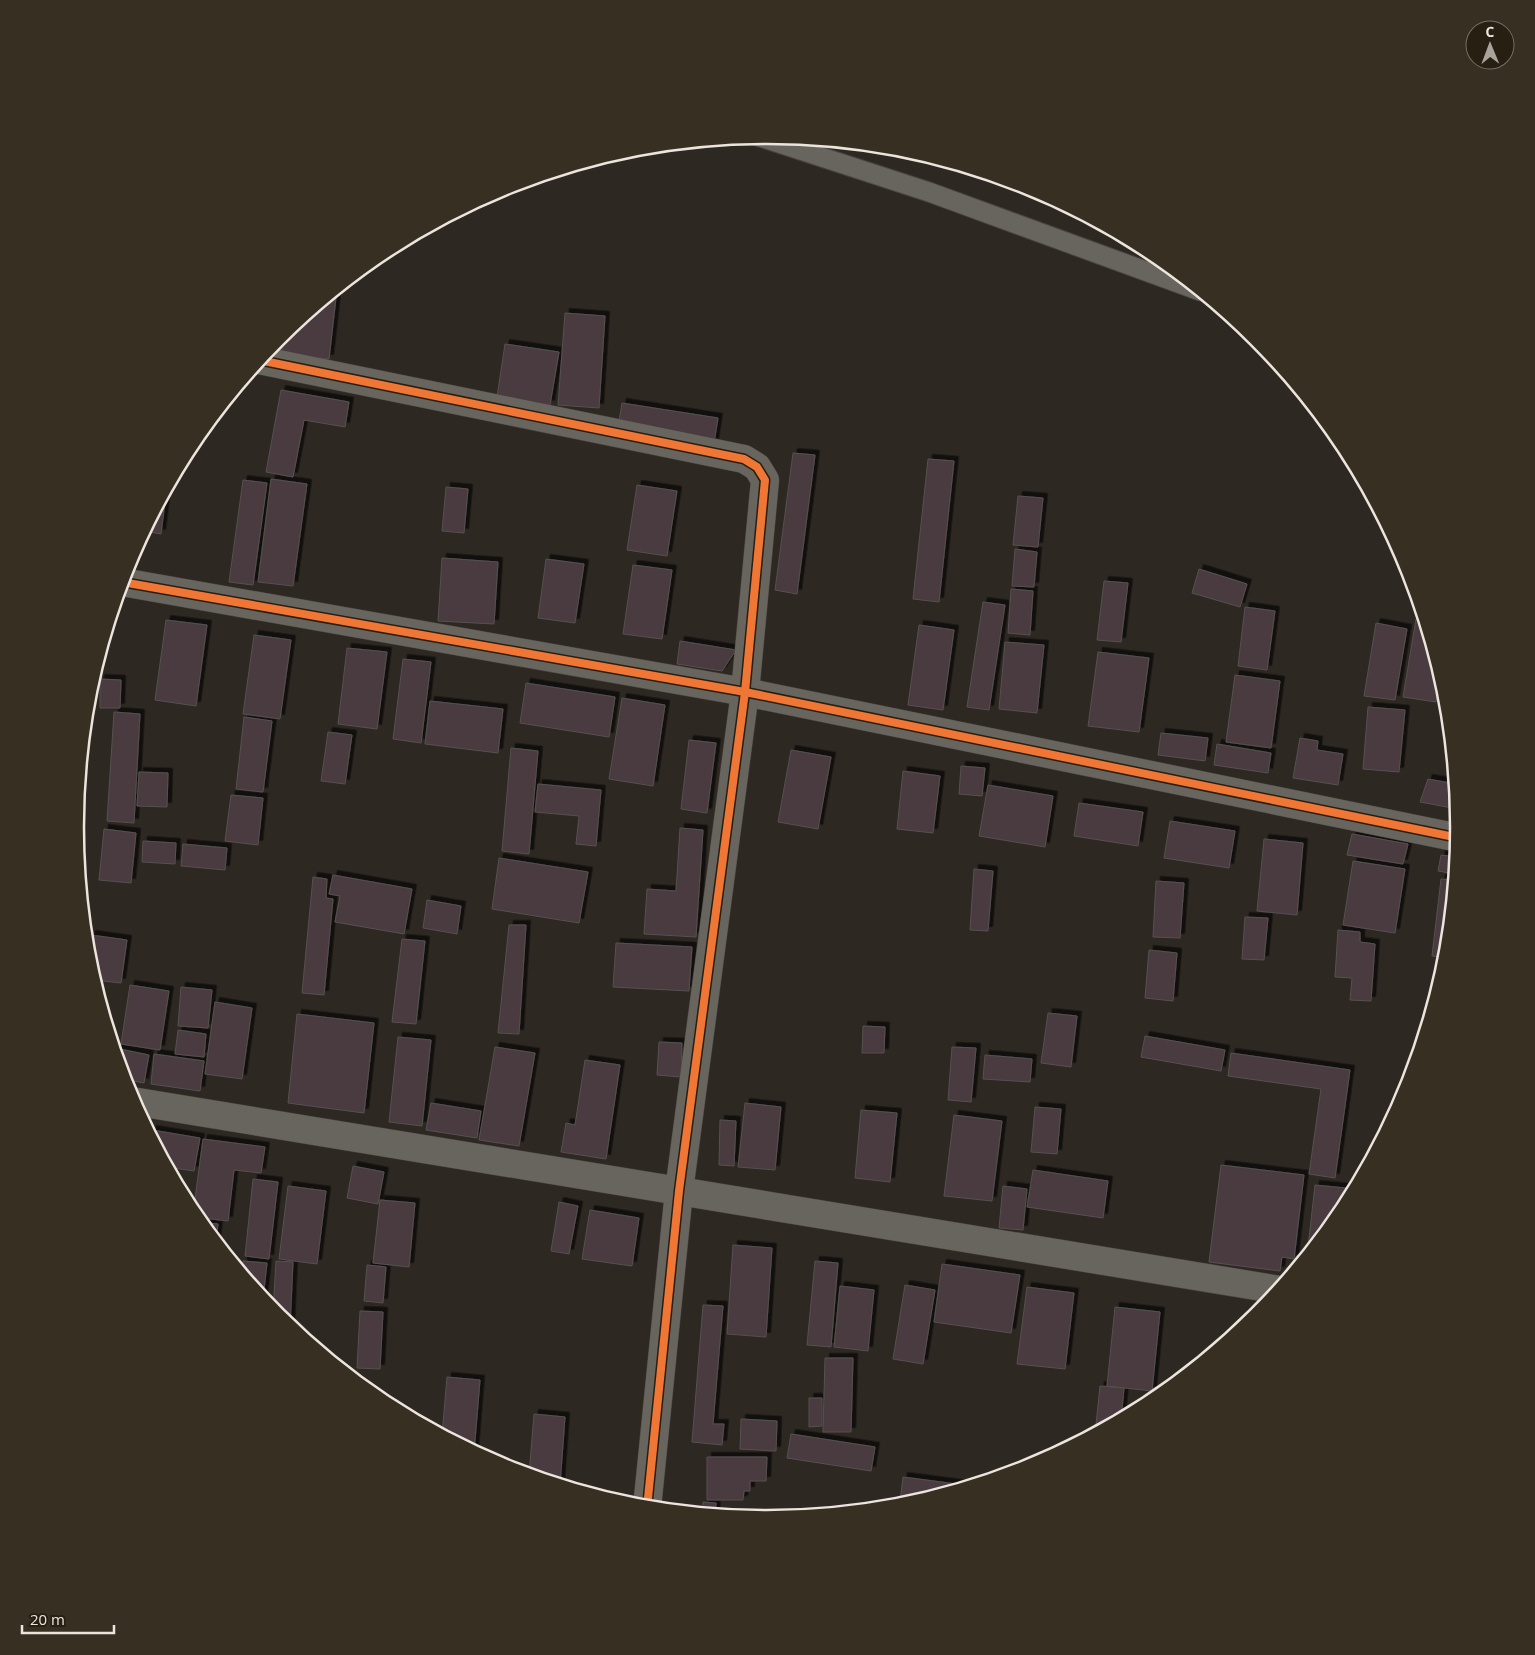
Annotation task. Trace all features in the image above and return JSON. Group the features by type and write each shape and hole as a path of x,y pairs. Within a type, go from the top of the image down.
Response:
{"street":[{"path":"267,362 744,458 757,468 765,480 744,692 679,1191 648,1500"},
{"path":"129,583 744,692 1451,836"},
{"path":"142,1102 1272,1289"}],"lane":[{"path":"783,144 929,192 1184,285"}],"building":[{"path":"336,297 329,359 281,354 284,344"},
{"path":"565,313 605,316 599,408 558,405"},
{"path":"505,344 559,352 550,405 497,397"},
{"path":"281,390 349,402 345,427 304,420 293,477 266,472"},
{"path":"622,403 718,418 714,443 618,427"},
{"path":"793,453 815,455 797,594 775,590"},
{"path":"928,459 954,461 939,602 913,599"},
{"path":"271,479 307,484 293,586 258,582"},
{"path":"243,480 267,483 253,585 229,582"},
{"path":"637,485 677,491 667,556 627,550"},
{"path":"446,487 468,489 464,533 442,531"},
{"path":"1018,496 1043,498 1038,547 1013,545"},
{"path":"165,505 161,534 151,532"},
{"path":"1015,549 1037,552 1034,587 1012,586"},
{"path":"442,558 498,562 494,624 438,621"},
{"path":"546,559 584,564 575,623 538,618"},
{"path":"633,565 672,570 662,639 623,634"},
{"path":"1199,569 1247,584 1240,607 1192,593"},
{"path":"1104,581 1128,583 1121,642 1097,640"},
{"path":"1011,589 1033,591 1030,635 1008,633"},
{"path":"983,602 1005,605 989,710 967,707"},
{"path":"1245,607 1275,611 1267,670 1238,666"},
{"path":"1416,619 1418,620 1428,651 1438,693 1436,702 1403,697"},
{"path":"166,620 207,625 196,706 155,700"},
{"path":"1376,623 1407,629 1395,700 1364,696"},
{"path":"919,625 954,630 943,710 908,705"},
{"path":"254,635 291,640 280,719 243,714"},
{"path":"680,641 736,650 722,671 677,664"},
{"path":"1005,642 1044,645 1037,713 999,709"},
{"path":"347,648 387,652 377,729 338,724"},
{"path":"1098,652 1149,658 1139,732 1088,726"},
{"path":"403,659 431,662 421,743 393,739"},
{"path":"1235,675 1280,681 1271,748 1226,742"},
{"path":"100,679 121,680 120,708 100,708"},
{"path":"526,683 615,697 609,737 520,723"},
{"path":"622,698 665,705 653,786 609,779"},
{"path":"430,701 503,709 498,753 425,744"},
{"path":"1368,707 1405,710 1399,772 1363,769"},
{"path":"114,712 140,714 134,823 107,821"},
{"path":"244,717 272,721 263,792 236,789"},
{"path":"328,732 352,735 345,784 321,781"},
{"path":"1161,733 1208,738 1205,761 1158,755"},
{"path":"1300,738 1318,741 1317,750 1343,754 1338,785 1293,778"},
{"path":"689,740 716,743 707,813 681,809"},
{"path":"1217,744 1271,753 1268,773 1214,765"},
{"path":"511,748 538,751 529,854 502,851"},
{"path":"791,750 831,757 818,829 778,822"},
{"path":"961,766 985,768 982,796 959,794"},
{"path":"903,771 940,776 933,833 897,829"},
{"path":"139,772 168,773 167,807 137,806"},
{"path":"1428,779 1450,783 1451,808 1420,802"},
{"path":"538,784 601,790 596,846 576,844 579,816 535,812"},
{"path":"988,785 1053,796 1045,847 979,836"},
{"path":"231,795 263,798 258,845 225,841"},
{"path":"1079,803 1143,812 1138,846 1074,836"},
{"path":"1170,821 1235,831 1229,868 1164,858"},
{"path":"680,828 703,830 696,937 644,934 647,889 676,891"},
{"path":"104,829 136,833 131,883 99,880"},
{"path":"1352,834 1408,844 1403,864 1347,855"},
{"path":"1264,839 1303,843 1297,915 1257,911"},
{"path":"143,841 176,843 175,864 142,862"},
{"path":"183,844 227,848 225,870 181,866"},
{"path":"1441,855 1450,856 1450,873 1438,871"},
{"path":"499,858 588,872 579,923 492,909"},
{"path":"1353,861 1405,869 1395,933 1343,925"},
{"path":"974,869 993,871 988,931 970,930"},
{"path":"333,875 412,889 404,934 335,922 340,896 329,894"},
{"path":"313,877 327,879 326,898 333,899 324,995 302,993"},
{"path":"1441,879 1449,880 1439,957 1432,956"},
{"path":"1156,881 1184,883 1180,938 1153,937"},
{"path":"427,900 461,906 457,934 423,928"},
{"path":"1245,917 1268,918 1264,960 1242,959"},
{"path":"509,925 526,925 519,1034 498,1033"},
{"path":"1338,930 1360,932 1360,942 1375,944 1371,1001 1350,1000 1352,978 1335,977"},
{"path":"93,935 127,940 121,983 102,981"},
{"path":"402,939 425,941 416,1024 392,1022"},
{"path":"616,943 692,947 689,991 613,987"},
{"path":"1149,950 1177,953 1173,1001 1145,998"},
{"path":"130,985 169,991 160,1050 121,1044"},
{"path":"181,987 212,990 208,1028 178,1026"},
{"path":"215,1002 252,1008 242,1079 205,1074"},
{"path":"1048,1013 1077,1016 1071,1067 1041,1063"},
{"path":"297,1014 374,1023 364,1113 288,1103"},
{"path":"863,1026 885,1027 884,1053 862,1053"},
{"path":"178,1030 206,1034 204,1057 175,1054"},
{"path":"1145,1036 1225,1050 1221,1071 1141,1057"},
{"path":"398,1037 431,1040 422,1126 389,1122"},
{"path":"659,1042 682,1043 681,1077 657,1075"},
{"path":"495,1047 535,1053 519,1146 479,1140"},
{"path":"952,1047 976,1048 971,1102 948,1100"},
{"path":"121,1049 149,1055 144,1083 133,1081"},
{"path":"1231,1053 1350,1070 1335,1178 1309,1174 1321,1089 1228,1076"},
{"path":"154,1054 204,1061 200,1091 151,1084"},
{"path":"985,1055 1032,1059 1030,1082 983,1079"},
{"path":"585,1060 620,1065 606,1159 561,1152 566,1123 575,1125"},
{"path":"431,1103 481,1111 477,1138 426,1130"},
{"path":"745,1103 781,1107 775,1170 738,1167"},
{"path":"1035,1107 1061,1109 1057,1154 1031,1152"},
{"path":"861,1110 897,1113 890,1182 855,1178"},
{"path":"954,1115 1002,1121 992,1201 944,1196"},
{"path":"720,1120 736,1121 734,1166 719,1165"},
{"path":"154,1130 200,1138 194,1171 175,1168"},
{"path":"203,1139 265,1147 261,1173 234,1170 228,1221 207,1218 195,1200"},
{"path":"1221,1165 1304,1175 1294,1259 1282,1257 1280,1271 1209,1262"},
{"path":"353,1166 384,1172 378,1204 347,1198"},
{"path":"1033,1170 1108,1181 1103,1218 1027,1207"},
{"path":"253,1179 278,1182 269,1259 245,1256"},
{"path":"1315,1185 1348,1188 1336,1207 1308,1246"},
{"path":"288,1186 326,1191 317,1264 279,1259"},
{"path":"1003,1186 1027,1189 1023,1230 999,1228"},
{"path":"380,1200 415,1203 409,1267 373,1263"},
{"path":"559,1202 578,1206 569,1254 551,1251"},
{"path":"590,1210 639,1218 632,1266 582,1259"},
{"path":"210,1223 218,1224 217,1233"},
{"path":"733,1245 772,1248 766,1337 727,1334"},
{"path":"243,1261 267,1263 264,1290 253,1278 243,1265"},
{"path":"276,1261 293,1262 290,1317 274,1300"},
{"path":"815,1261 838,1263 831,1347 807,1345"},
{"path":"942,1264 1020,1275 1011,1333 934,1322"},
{"path":"367,1265 386,1267 383,1303 364,1301"},
{"path":"905,1285 935,1290 923,1364 893,1359"},
{"path":"840,1286 874,1290 868,1351 834,1347"},
{"path":"1027,1287 1074,1293 1065,1369 1017,1364"},
{"path":"703,1305 723,1306 713,1424 724,1424 722,1445 692,1442"},
{"path":"1115,1307 1160,1312 1152,1391 1107,1386"},
{"path":"360,1311 383,1312 380,1369 357,1368"},
{"path":"825,1358 853,1358 851,1432 823,1432"},
{"path":"447,1377 480,1380 475,1445 443,1429"},
{"path":"1100,1386 1124,1388 1122,1412 1096,1427"},
{"path":"809,1398 822,1398 822,1426 809,1427"},
{"path":"534,1414 565,1417 560,1479 530,1468"},
{"path":"741,1419 777,1421 776,1451 740,1449"},
{"path":"791,1434 875,1447 871,1471 787,1458"},
{"path":"707,1457 767,1457 766,1481 750,1481 750,1491 744,1491 743,1500 707,1500"},
{"path":"903,1477 957,1484 944,1488 900,1498"},
{"path":"703,1502 716,1503 715,1509 703,1508"}],"cycle path":[{"path":"267,362 744,459 757,467 765,480 745,692 679,1191 648,1500"},
{"path":"129,583 745,692 1451,836"}]}
